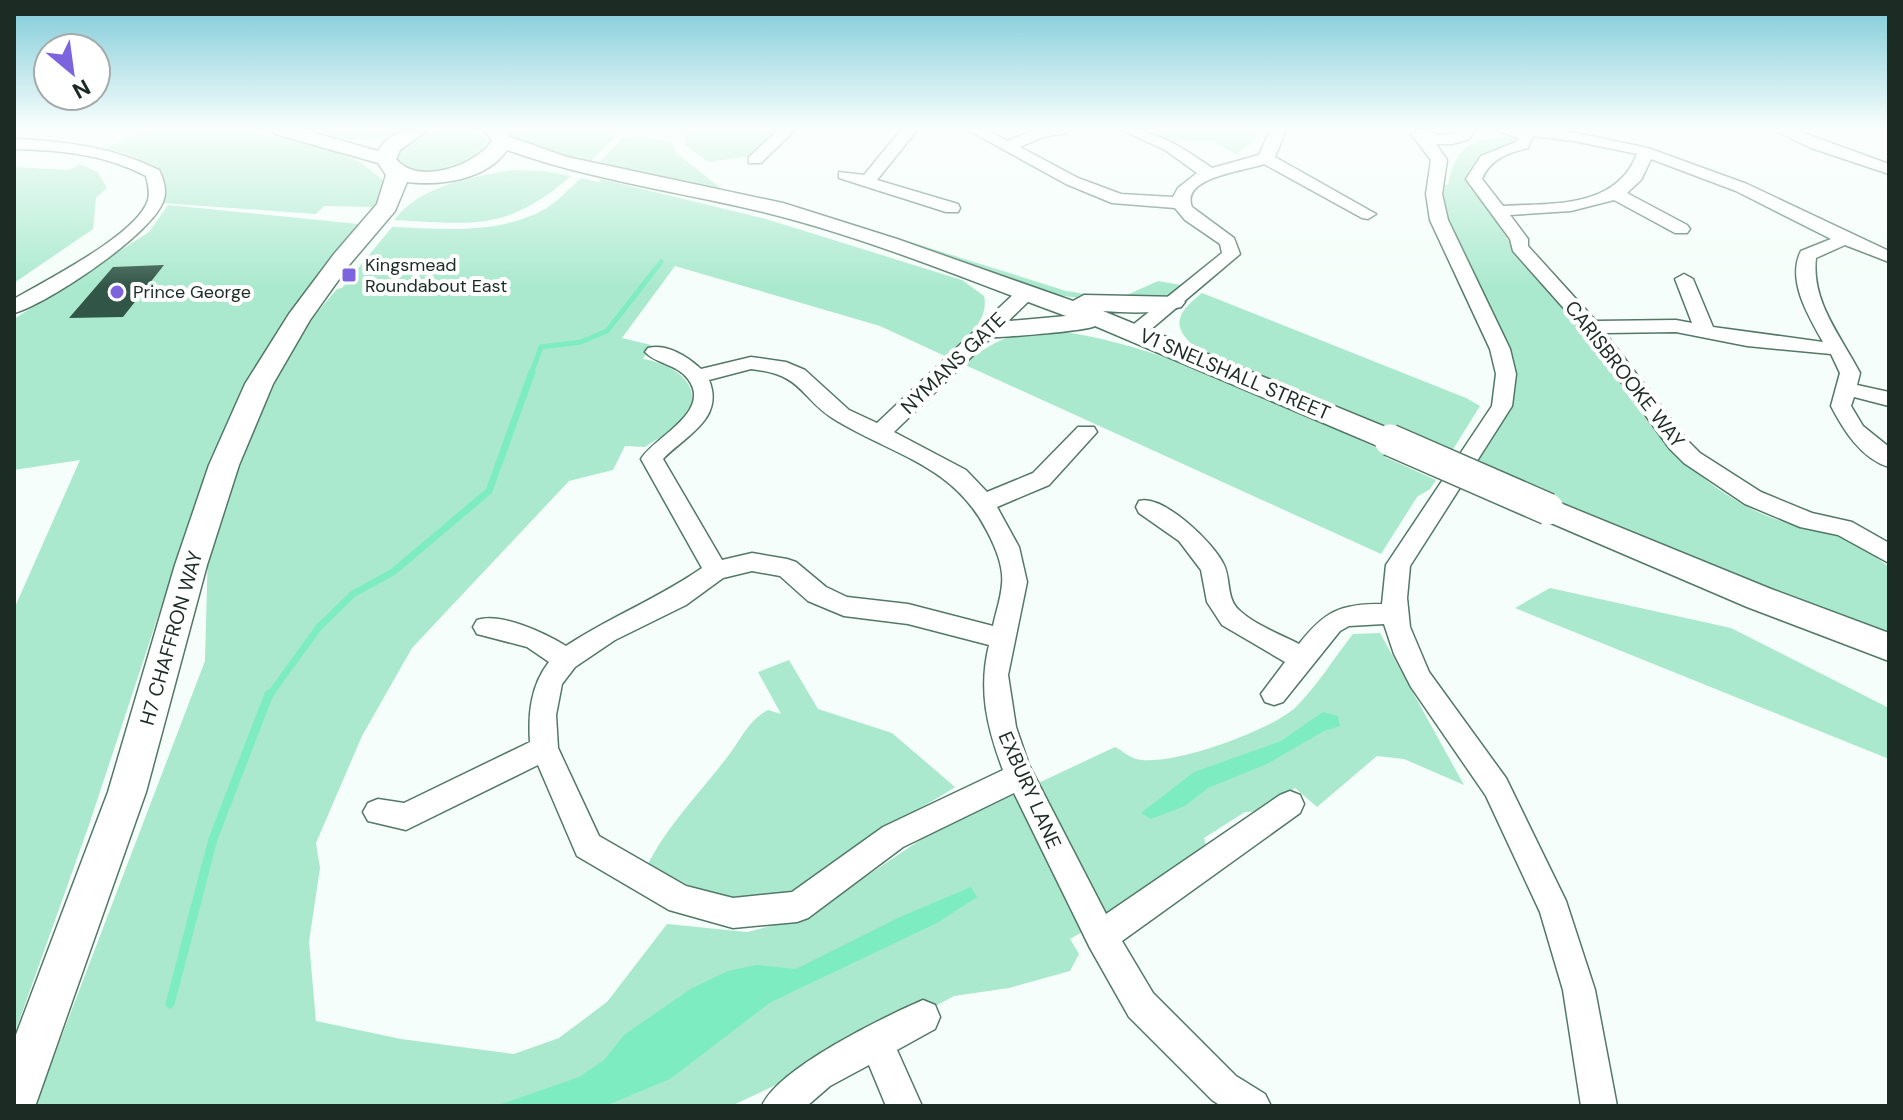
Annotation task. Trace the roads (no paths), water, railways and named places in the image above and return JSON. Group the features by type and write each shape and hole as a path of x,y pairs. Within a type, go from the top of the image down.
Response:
{"street":[{"path":"14,307 139,226 154,205 158,189 156,182"},
{"name":"H7 CHAFFRON WAY","path":"14,1101 127,792 191,565 224,465 259,384 298,319 353,245 387,206 395,182"},
{"name":"H7 CHAFFRON WAY","path":"387,206 431,182"},
{"name":"V1 SNELSHALL STREET","path":"662,182 775,208 1126,328 1759,598 1889,647"},
{"path":"1075,182 1118,199 1182,203"},
{"path":"988,331 1066,322 1126,328 1172,302 1231,254 1228,242 1196,222 1182,203 1183,194 1193,182"},
{"path":"1315,182 1368,214"},
{"path":"1436,182 1434,194 1439,220 1500,349 1506,374 1502,406 1398,565 1392,590 1393,614 1397,636 1417,674 1492,780 1559,923 1589,1035 1599,1106"},
{"name":"CARISBROOKE WAY","path":"1476,182 1519,239 1519,247 1591,327 1692,458 1753,498 1808,521 1844,528 1889,554"},
{"path":"1498,211 1589,203 1614,193 1628,182"},
{"path":"1732,182 1845,239 1889,257"},
{"path":"866,183 952,208"},
{"path":"1614,193 1681,229"},
{"path":"1845,239 1807,255 1805,266 1812,303 1850,373 1841,406 1855,431 1889,459"},
{"path":"1684,279 1705,331"},
{"path":"1034,296 1142,306 1172,302"},
{"name":"NYMANS GATE","path":"880,433 988,331 1034,296"},
{"path":"1591,327 1676,326 1747,340 1837,349"},
{"path":"655,352 670,356 699,376 705,392 701,410 684,433 656,451 652,459 716,571"},
{"name":"EXBURY LANE","path":"699,376 751,363 779,366 798,375 842,415 958,476 984,503 1007,547 1015,582 995,675 1002,727 1020,776 1101,937 1141,1005 1231,1100"},
{"path":"1844,388 1889,399"},
{"path":"984,503 1041,479 1086,432"},
{"path":"1147,507 1187,535 1213,567 1219,602 1231,618 1302,659"},
{"path":"1004,639 908,614 844,606 817,594 787,568 752,562 716,571 677,598 606,633 566,659 550,680 542,715 544,748 588,846 680,899 733,913 797,907 893,837 1020,776"},
{"path":"1274,694 1330,623 1346,614 1393,614"},
{"path":"486,627 534,639 566,659"},
{"path":"378,812 406,817 544,748"},
{"path":"1101,937 1290,804"},
{"path":"780,1106 818,1074 923,1017"},
{"path":"877,1044 904,1106"}],"waterway":[{"path":"531,374 541,347 581,342 607,331 661,262"},
{"path":"269,696 319,627 353,594 393,572 489,491 532,372"},
{"path":"170,1004 213,839 269,694"}],"place":[{"name":"Kingsmead Roundabout East","path":"349,275"},
{"name":"Prince George","path":"117,292"}]}
